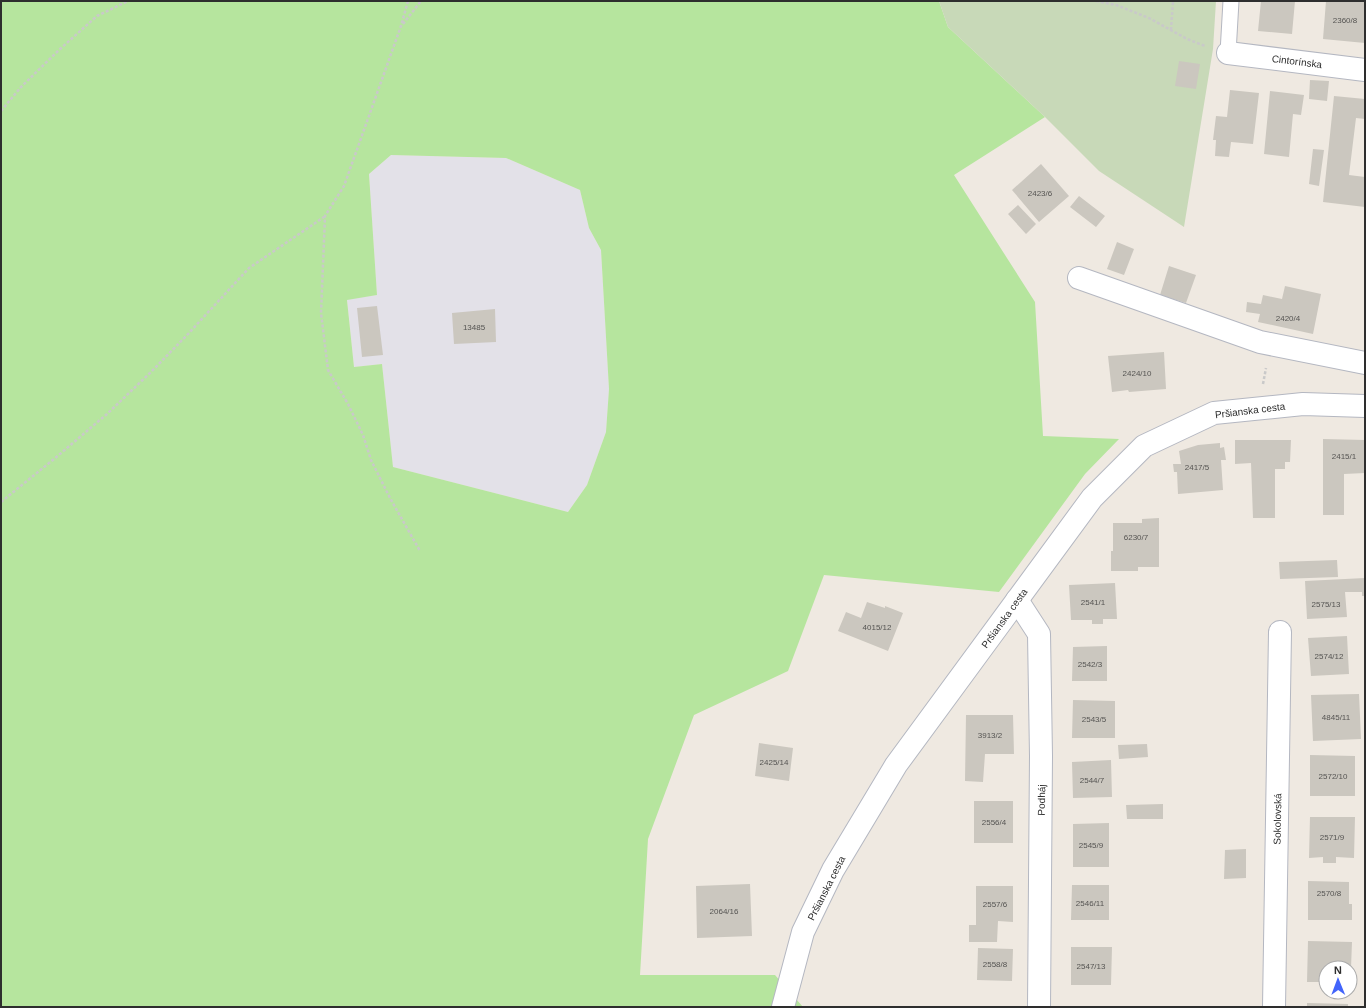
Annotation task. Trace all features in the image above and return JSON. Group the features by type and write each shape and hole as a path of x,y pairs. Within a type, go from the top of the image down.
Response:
{"street":[{"name":"Cintorínska","path":"1228,53 1365,70"},
{"path":"1079,278 1260,342 1365,362"},
{"name":"Pršianska cesta","path":"783,1007 803,932 833,870 896,765 1092,498 1144,446 1214,413 1303,404 1365,406"},
{"name":"Podháj","path":"1017,600 1039,634 1041,764 1039,1007"},
{"name":"Sokolovská","path":"1274,1007 1280,632"}],"lane":[{"path":"1228,53 1231,1"}],"path":[{"path":"1,111 21,87 97,16 128,1"},
{"path":"1,502 107,414 188,334 249,268 325,216 344,186 402,26 408,1"},
{"path":"402,26 420,1"},
{"path":"1096,1 1116,4 1149,18 1187,39 1228,53"},
{"path":"1171,30 1173,1"},
{"path":"325,216 321,313 328,370 348,404 363,435 371,460 390,498 420,551"},
{"path":"1258,408 1267,363 1260,342"}],"shaded area":[{"path":"391,155 506,158 580,190 589,228 601,250 609,389 606,432 587,485 568,512 393,467 382,364 354,367 347,299 377,295 369,174"}],"green space":[{"path":"1,1 939,1 948,27 1045,117 954,175 1035,302 1043,436 1119,439 1085,474 999,592 824,575 788,671 694,715 648,839 640,975 775,975 803,1007 1,1007","holes":["391,155 506,158 580,190 589,228 601,250 609,389 606,432 587,485 568,512 393,467 382,364 354,367 347,300 377,295 369,174"]},
{"path":"939,1 1216,1 1213,49 1184,227 1099,171 1045,117 948,27"}],"building":[{"path":"1261,1 1295,1 1292,34 1258,31"},
{"path":"1326,1 1365,1 1365,43 1323,39"},
{"path":"1179,61 1200,64 1196,89 1175,86"},
{"path":"1310,80 1329,81 1327,101 1309,99"},
{"path":"1230,90 1259,93 1253,144 1231,142 1229,157 1215,156 1216,140 1213,140 1216,116 1227,117"},
{"path":"1270,91 1304,95 1301,115 1293,114 1289,157 1264,154"},
{"path":"1334,96 1365,99 1365,119 1356,118 1349,175 1365,177 1365,207 1323,202"},
{"path":"1313,149 1324,150 1319,186 1309,184"},
{"path":"1041,164 1069,196 1039,222 1012,190"},
{"path":"1079,196 1105,216 1096,227 1070,207"},
{"path":"1018,205 1036,224 1026,234 1008,214"},
{"path":"1117,242 1134,249 1124,275 1107,269"},
{"path":"1169,266 1196,275 1186,303 1160,295"},
{"path":"1285,286 1321,294 1313,334 1258,322 1260,314 1246,312 1247,302 1261,304 1263,295 1282,299"},
{"path":"377,306 383,355 362,357 357,308"},
{"path":"495,309 496,342 454,344 452,313"},
{"path":"1164,352 1166,389 1112,392 1108,356"},
{"path":"1323,439 1365,440 1365,473 1344,474 1344,515 1323,515"},
{"path":"1235,440 1291,440 1290,462 1285,462 1285,469 1275,469 1275,518 1253,518 1251,463 1235,464"},
{"path":"1220,443 1220,448 1224,447 1226,460 1221,460 1223,490 1178,494 1177,472 1174,472 1173,464 1181,464 1179,451 1198,445"},
{"path":"1159,518 1159,567 1138,567 1138,571 1111,571 1113,523 1142,523 1142,519"},
{"path":"1337,560 1338,577 1280,579 1279,562"},
{"path":"1365,578 1365,596 1362,596 1362,592 1345,592 1347,617 1307,619 1305,581"},
{"path":"1115,583 1117,619 1103,619 1103,624 1092,624 1092,620 1071,620 1069,585"},
{"path":"867,602 885,608 885,606 903,613 888,651 838,631 846,612 861,618"},
{"path":"1347,636 1349,674 1311,676 1308,638"},
{"path":"1107,646 1107,681 1072,681 1073,647"},
{"path":"1359,694 1361,739 1313,741 1311,695"},
{"path":"1073,700 1115,701 1115,738 1072,738"},
{"path":"966,715 1013,715 1014,754 985,754 983,782 965,781"},
{"path":"759,743 793,748 789,781 755,776"},
{"path":"1147,744 1148,757 1119,759 1118,745"},
{"path":"1310,755 1355,756 1355,796 1310,796"},
{"path":"1111,760 1112,797 1073,798 1072,762"},
{"path":"974,801 1013,801 1013,843 974,843"},
{"path":"1163,804 1163,819 1127,819 1126,805"},
{"path":"1310,817 1355,817 1354,858 1336,857 1336,863 1323,863 1323,857 1309,858"},
{"path":"1109,823 1109,867 1073,867 1073,824"},
{"path":"1246,849 1246,878 1224,879 1225,850"},
{"path":"1308,881 1349,882 1349,904 1352,904 1352,920 1308,920"},
{"path":"750,884 752,936 697,938 696,886"},
{"path":"1072,885 1109,885 1109,920 1071,920"},
{"path":"976,886 1013,886 1013,922 998,921 997,942 969,942 969,925 976,925"},
{"path":"1308,941 1352,942 1351,960 1318,960 1318,982 1307,982"},
{"path":"1071,947 1112,947 1111,985 1071,985"},
{"path":"978,948 1013,949 1012,981 977,980"},
{"path":"1307,1003 1348,1004 1348,1007 1307,1007"}]}
